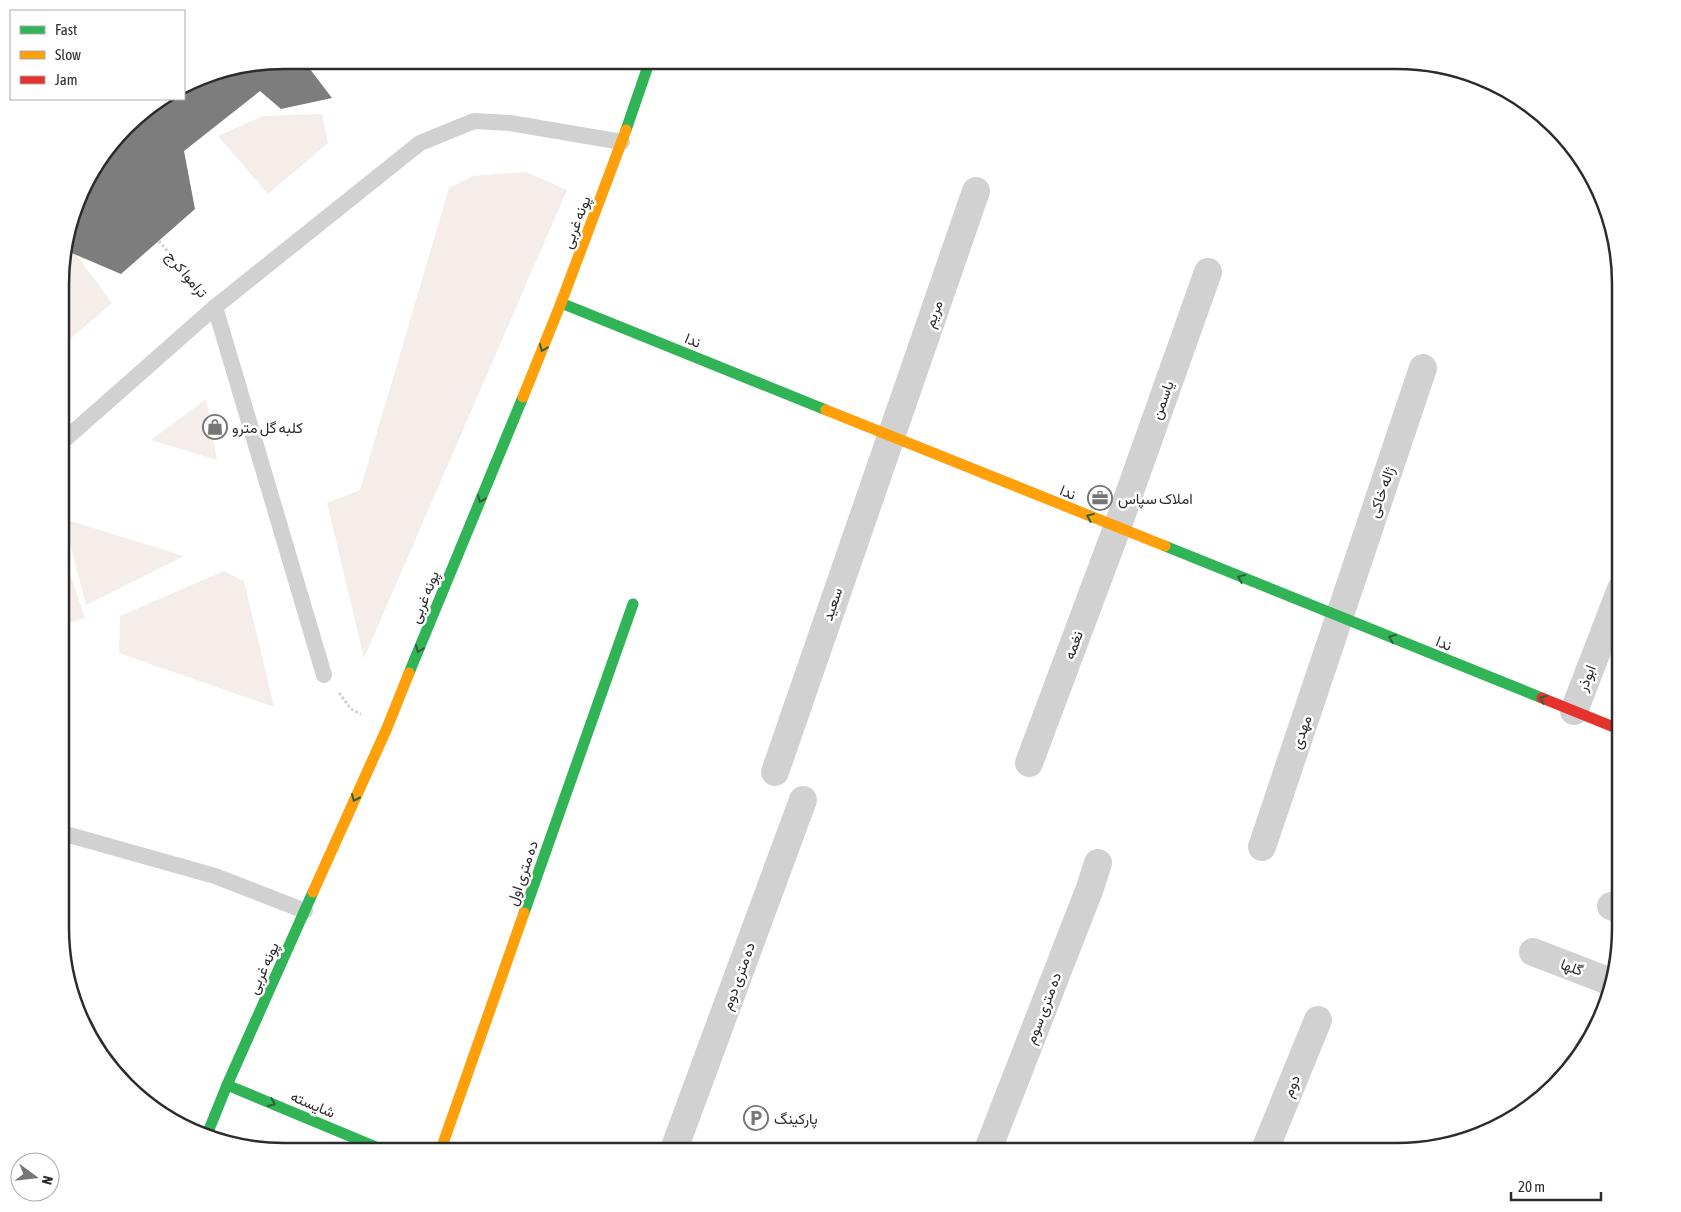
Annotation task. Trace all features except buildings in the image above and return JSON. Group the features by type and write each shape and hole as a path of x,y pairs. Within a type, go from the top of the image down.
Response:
{"street":[{"name":"پونه غربی","path":"209,1130 227,1085 387,728 561,303 622,142 647,69"},
{"name":"مریم","path":"890,437 976,192"},
{"name":"یاسمن","path":"1117,528 1208,272"},
{"name":"ندا","path":"561,303 1612,727"},
{"name":"ژاله خاکی","path":"1339,617 1423,368"},
{"name":"سعید","path":"775,772 890,437"},
{"name":"نغمه","path":"1029,763 1117,528"},
{"name":"ده متری اول","path":"443,1143 633,604"},
{"name":"ابوذر","path":"1574,711 1612,610"},
{"name":"مهدی","path":"1262,847 1339,617"},
{"name":"ده متری دوم","path":"676,1143 803,800"},
{"name":"ده متری سوم","path":"990,1143 1090,888 1098,863"},
{"name":"گلها","path":"1533,952 1606,980"},
{"name":"دوم","path":"1268,1143 1318,1020"},
{"name":"شایسته","path":"227,1085 366,1143"}],"lane":[{"path":"69,436 215,307 420,143 474,121 510,123 622,142"},
{"path":"215,307 324,675"},
{"path":"69,835 215,876 305,911"}],"path":[{"name":"تراموا کرج","path":"159,241 187,278 215,307"},
{"path":"324,675 351,708 387,728"}],"shaded area":[{"path":"322,114 328,143 268,194 218,136 263,116"},
{"path":"526,172 567,190 364,658 327,503 360,490 449,188 473,176"},
{"path":"72,249 112,303 69,340 69,270"},
{"path":"206,399 217,460 151,440"},
{"path":"69,521 184,556 86,605 69,539"},
{"path":"69,571 85,618 69,623"},
{"path":"224,571 244,581 274,707 119,653 120,616"}],"traffic: fast":[{"path":"626,130 647,69"},
{"path":"561,303 826,410"},
{"path":"409,673 523,397"},
{"path":"1165,546 1542,698"},
{"path":"524,913 633,604"},
{"path":"209,1130 313,892"},
{"path":"227,1085 366,1143"}],"traffic: slow":[{"path":"523,397 561,303 626,130"},
{"path":"826,410 1165,546"},
{"path":"313,892 387,728 409,673"},
{"path":"443,1143 524,913"}],"traffic: jam":[{"path":"1542,698 1612,726"}],"place":[{"name":"کلبه گل مترو","path":"215,427"},
{"name":"املاک سپاس","path":"1100,498"},
{"name":"پارکینگ","path":"756,1118"}]}
